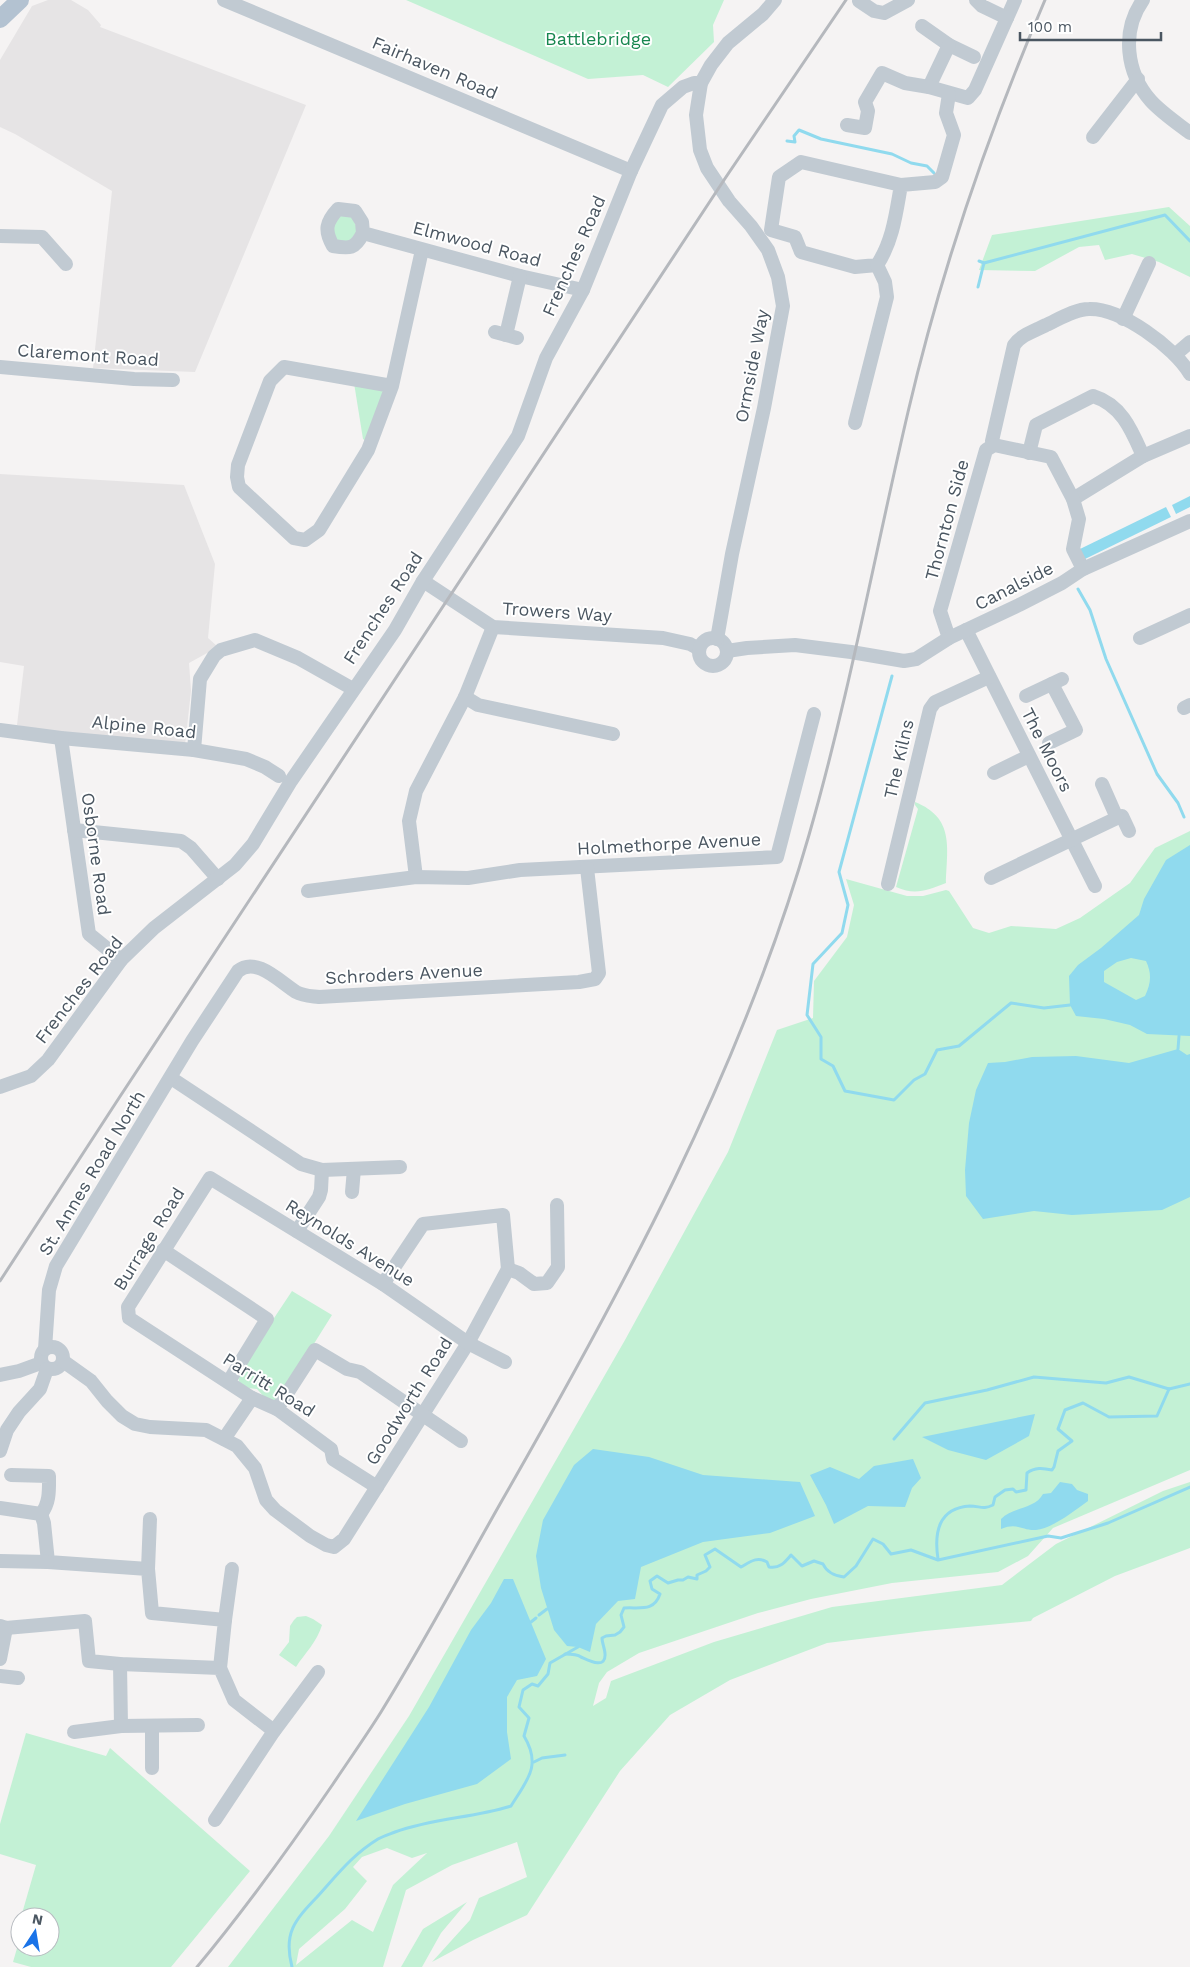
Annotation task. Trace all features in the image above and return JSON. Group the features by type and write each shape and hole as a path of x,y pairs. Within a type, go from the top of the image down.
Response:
{"street":[{"name":"Fairhaven Road","path":"224,0 631,171"},
{"name":"Ormside Way","path":"717,639 732,554 764,408 783,306 778,277 768,250 752,226 729,201 707,168 700,150 696,115 701,83 710,65 728,43 763,14 775,0"},
{"path":"859,1 874,11 884,13 908,0"},
{"path":"976,0 982,6 1007,18"},
{"path":"847,125 866,128 868,111 865,102 882,73 905,83 929,87 968,98 975,90 1015,0"},
{"path":"1143,0 1131,25 1129,40 1132,68 1150,100 1190,134"},
{"path":"922,26 949,45 974,57"},
{"path":"929,87 949,45"},
{"path":"1093,137 1138,79"},
{"name":"Frenches Road","path":"0,1087 31,1076 48,1060 121,960 154,928 235,865 253,844 290,781 395,630 423,581 518,436 546,358 583,290 631,171 662,105 683,87 694,83 701,83"},
{"path":"877,265 855,267 801,252 795,237 771,230 779,177 801,162 901,185 935,182 942,178 954,135 946,112 949,94"},
{"path":"877,265 885,253 895,220 901,185"},
{"name":"Elmwood Road","path":"363,233 520,276 583,290"},
{"path":"0,236 42,237 66,264"},
{"path":"392,386 284,368 270,381 238,465 237,477 239,487 294,538 305,540 320,530 368,450 392,386 422,250"},
{"path":"1118,317 1150,263"},
{"path":"855,423 887,297 885,282 877,265"},
{"path":"506,335 520,276"},
{"path":"1084,569 1073,549 1079,519 1073,499 1051,458 994,446 992,440 1014,345 1022,336 1077,311 1088,308 1118,317 1142,329 1176,354 1190,374"},
{"path":"1176,354 1190,342"},
{"name":"Claremont Road","path":"0,367 124,378 173,380"},
{"path":"1029,453 1036,425 1093,396 1126,420 1143,456"},
{"path":"1073,499 1143,456 1190,436"},
{"name":"Thornton Side","path":"949,638 940,611 964,531 978,474 986,450 994,446"},
{"name":"Canalside","path":"727,651 795,645 904,661 916,659 949,638 1062,583 1084,569 1190,520"},
{"name":"Trowers Way","path":"423,581 493,627 663,638 690,644 700,649"},
{"path":"1140,638 1190,615"},
{"path":"416,877 409,822 416,791 465,697 493,627"},
{"name":"The Moors","path":"966,630 1095,886"},
{"path":"712,638 723,642 727,651 721,664 712,666 702,661 700,649 704,642 712,638"},
{"path":"194,750 200,679 214,656 220,650 255,640 298,658 353,689"},
{"name":"The Kilns","path":"888,884 930,709 935,702 989,677"},
{"path":"994,773 1076,730 1057,681 1004,707"},
{"path":"465,697 478,705 613,734"},
{"name":"Holmethorpe Avenue","path":"308,891 416,877 468,878 520,870 777,857 814,714"},
{"name":"Alpine Road","path":"0,730 61,738 194,750 246,759 265,767 279,776"},
{"name":"Osborne Road","path":"61,738 89,934 121,960"},
{"path":"1102,784 1117,818"},
{"path":"991,878 1122,816 1129,831"},
{"path":"74,830 181,841 195,852 218,879"},
{"name":"Schroders Avenue","path":"171,1078 192,1041 234,976 238,971 247,966 255,966 298,993 319,997 470,990 579,982 595,979 599,973 587,868"},
{"path":"171,1078 301,1164 322,1170 400,1167"},
{"name":"St. Annes Road North","path":"0,1451 7,1430 19,1412 40,1390 49,1290 56,1266 171,1078"},
{"path":"352,1192 354,1169"},
{"path":"297,1231 322,1190 322,1170"},
{"name":"Reynolds Avenue","path":"210,1178 382,1284 468,1343 505,1362"},
{"name":"Burrage Road","path":"132,1321 128,1314 128,1307 210,1178"},
{"path":"382,1284 423,1224 503,1215 514,1271 534,1284 547,1283 558,1267 557,1205"},
{"path":"163,1250 267,1318 229,1381"},
{"name":"Goodworth Road","path":"224,1438 237,1446 256,1468 266,1500 276,1510 310,1536 326,1545 334,1547 344,1539 372,1491 377,1487 514,1271"},
{"name":"Parritt Road","path":"132,1321 229,1381 252,1398 277,1409 331,1449 332,1459 377,1487"},
{"path":"0,1375 19,1371 44,1360 48,1347 57,1348 62,1352 63,1361 56,1369 44,1360"},
{"path":"277,1409 315,1350 347,1369 360,1372 461,1441"},
{"path":"63,1361 91,1381 122,1416 135,1424 150,1427 206,1430 224,1438 252,1398"},
{"path":"11,1475 49,1476 49,1494 46,1508 40,1514"},
{"path":"0,1508 40,1514"},
{"path":"40,1514 44,1523 48,1562"},
{"path":"150,1519 148,1569 152,1613 225,1620"},
{"path":"0,1561 48,1562 148,1569"},
{"path":"232,1569 220,1668 234,1700 274,1731"},
{"path":"0,1659 3,1627 85,1621 88,1661 220,1668"},
{"path":"120,1664 121,1726"},
{"path":"215,1820 274,1731 318,1672"},
{"path":"0,1676 18,1678"},
{"path":"74,1732 121,1726 198,1726"},
{"path":"152,1726 152,1768"}],"shaded area":[{"path":"48,0 71,0 88,10 101,25 100,27 306,105 195,372 93,368 112,191 0,127 0,60 32,6"},
{"path":"0,474 184,485 215,564 208,638 218,647 189,663 191,691 185,745 28,728 17,725 24,666 0,662"}],"green space":[{"name":"Battlebridge","path":"406,0 724,0 713,25 714,42 668,87 643,75 588,79"},
{"path":"1169,207 1190,226 1190,277 1159,262 1132,254 1105,260 1099,245 1079,247 1035,271 979,270 992,235"},
{"path":"351,215 358,230 349,242 334,240 332,220 335,216"},
{"path":"354,383 386,390 368,442 363,439"},
{"path":"915,802 937,816 943,825 947,846 946,883 916,892 896,887 918,809"},
{"path":"1190,831 1190,1470 1053,1528 1028,1556 998,1572 892,1583 811,1599 758,1613 639,1653 607,1672 599,1683 593,1706 606,1698 611,1681 714,1642 832,1607 1002,1585 1056,1544 1163,1491 1190,1482 1190,1548 1115,1576 1033,1618 1031,1621 827,1643 730,1680 670,1715 620,1771 527,1915 473,1940 432,1962 470,1920 479,1898 527,1877 517,1842 452,1865 406,1890 383,1967 228,1967 329,1836 409,1716 625,1340 728,1152 777,1030 813,1018 814,981 847,937 854,905 846,879 907,896 923,896 946,890 949,891 973,928 989,933 1011,926 1056,929 1080,918 1130,883 1155,848","holes":["387,1848 412,1858 427,1853 393,1885 373,1932 352,1920 296,1965 299,1949 345,1909 367,1881 353,1867 362,1857"]},
{"path":"292,1291 332,1315 278,1401 266,1399 257,1389 240,1385 237,1374"},
{"path":"306,1616 322,1625 314,1642 296,1667 279,1655 289,1642 290,1626 294,1620 297,1617"},
{"path":"26,1733 106,1756 110,1748 250,1871 171,1967 31,1967 13,1962 14,1957 60,1957 60,1907 24,1907 36,1865 0,1854 0,1824"},
{"path":"467,1902 441,1933 422,1967 401,1967 423,1929"}],"water":[{"path":"1190,496 1190,507 1176,514 1172,505"},
{"path":"1166,507 1171,517 1085,559 1080,549"},
{"path":"1190,845 1190,1036 1147,1034 1130,1025 1104,1019 1076,1016 1070,1005 1069,976 1078,965 1139,915 1144,899 1166,860","holes":["1131,958 1146,961 1150,979 1145,996 1136,1000 1104,982 1104,971 1117,962"]},
{"path":"1178,1049 1187,1055 1190,1054 1190,1197 1162,1210 1072,1215 1034,1211 983,1219 966,1196 965,1170 969,1123 976,1090 988,1063 1032,1057 1076,1056 1129,1063"},
{"path":"1035,1414 1029,1436 986,1460 948,1450 922,1437"},
{"path":"593,1449 649,1457 703,1475 800,1482 815,1516 770,1533 703,1542 641,1567 635,1599 618,1601 596,1624 590,1652 578,1647 567,1646 554,1630 541,1588 536,1556 543,1520 574,1465"},
{"path":"913,1459 921,1478 912,1488 905,1507 868,1506 834,1524 810,1475 830,1467 859,1479 874,1466"},
{"path":"1060,1482 1072,1484 1077,1490 1088,1494 1088,1501 1043,1529 1031,1530 1012,1526 1001,1529 1001,1519 1006,1515 1035,1503 1043,1494 1051,1493"},
{"path":"504,1579 513,1579 546,1659 537,1676 517,1680 507,1697 507,1732 511,1759 477,1784 405,1804 356,1821 429,1707 471,1630 491,1603"}],"waterway":[{"path":"787,141 795,142 794,136 799,130 821,139 892,154 911,163 927,166 934,173"},
{"path":"984,263 1165,215 1190,241"},
{"path":"978,287 984,263 979,261"},
{"path":"1078,589 1090,610 1106,659 1157,774 1178,803 1184,817"},
{"path":"892,676 839,872 848,905 842,933 813,964 807,1015 821,1037 821,1059 833,1066 845,1091 894,1100 914,1080 925,1074 937,1050 959,1046 1011,1003 1044,1008 1070,1005"},
{"path":"1178,1049 1179,1036"},
{"path":"894,1439 925,1403 987,1390 1034,1377 1106,1383 1129,1377 1169,1389"},
{"path":"1169,1389 1190,1384"},
{"path":"938,1559 938,1531 945,1517 951,1511 970,1506 984,1508 993,1505 995,1497 1005,1490 1013,1489 1016,1492 1026,1490 1027,1473 1030,1471 1039,1468 1052,1470 1058,1451 1072,1441 1058,1429 1065,1410 1083,1403 1109,1417 1157,1416 1169,1389"},
{"path":"565,1654 578,1655 596,1663 603,1662 605,1654 602,1638 615,1635 624,1627 621,1615 624,1608 646,1607 654,1604 657,1600 660,1594 652,1589 650,1581 657,1576 668,1583 688,1577 697,1579 697,1575 710,1567 705,1555 715,1549 741,1567 754,1560 763,1560 767,1562 769,1567 776,1567 791,1555 802,1566 814,1561 823,1564 832,1574 844,1577 856,1566 873,1539 883,1544 891,1554 911,1550 938,1560 1048,1536 1061,1538 1108,1523 1190,1487"},
{"path":"539,1615 547,1609"},
{"path":"531,1622 536,1618"},
{"path":"292,1967 289,1945 290,1936 297,1920 345,1866 369,1845 382,1837 409,1827 511,1806 527,1780 532,1764 532,1756 524,1736 529,1718 519,1707 523,1690 532,1684 538,1686 548,1674 550,1663 578,1647"},
{"path":"534,1762 542,1758 565,1755"}],"railway":[{"path":"0,1281 726,177 846,0"},
{"path":"197,1967 250,1900 300,1831 397,1686 590,1343 675,1178 714,1095 749,1010 781,923 809,835 837,730 908,412 935,307 985,152 1045,0"}]}
